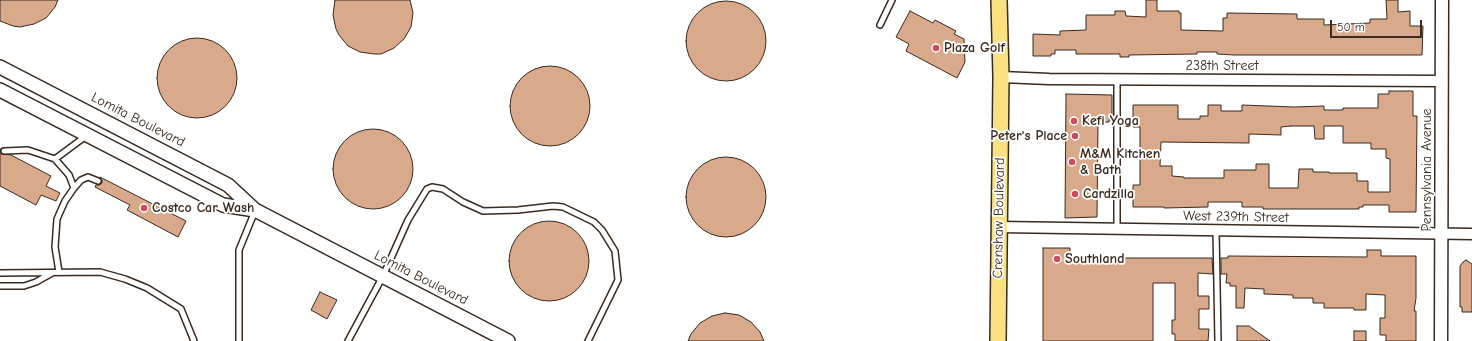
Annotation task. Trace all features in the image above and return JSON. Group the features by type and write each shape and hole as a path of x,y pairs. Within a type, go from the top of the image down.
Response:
{"main road":[{"name":"Crenshaw Boulevard","path":"998,341 1001,77 999,0"},
{"name":"Lomita Boulevard","path":"0,67 228,185 255,210 508,341"},
{"name":"Lomita Boulevard","path":"0,90 223,205 255,210"}],"street":[{"name":"Pennsylvania Avenue","path":"1442,0 1442,341"},
{"name":"238th Street","path":"1001,77 1442,81"},
{"name":"West 239th Street","path":"999,227 1472,234"}],"lane":[{"path":"880,25 892,0"},
{"path":"1117,79 1117,229"},
{"path":"54,159 87,135"},
{"path":"4,151 28,150 54,159 69,175 74,188"},
{"path":"59,272 55,247 57,219 65,201 81,180 88,177 98,181"},
{"path":"348,341 383,276 408,220 427,189 432,187 443,189 463,202 483,211 518,210 553,206 563,207 594,222 602,230 615,251 618,280 588,341"},
{"path":"239,341 239,250 255,210"},
{"path":"1216,230 1218,341"},
{"path":"0,272 100,272 125,279 147,288 180,309 194,341"},
{"path":"0,286 24,286 36,282 52,272"}],"building":[{"path":"0,0 58,0 55,7 46,18 34,24 20,27 0,21"},
{"path":"335,0 410,0 413,13 411,27 404,39 394,48 381,54 360,52 348,46 336,29 333,15"},
{"path":"1146,0 1157,0 1157,11 1179,11 1179,13 1181,13 1181,30 1223,31 1223,18 1227,18 1227,13 1297,14 1297,19 1324,19 1324,25 1370,23 1370,19 1387,19 1386,0 1398,0 1398,12 1410,11 1410,26 1423,26 1422,55 1234,55 1217,54 1217,52 1197,52 1197,54 1129,55 1129,57 1120,57 1120,54 1076,54 1076,50 1055,50 1055,54 1051,54 1051,56 1033,56 1033,34 1060,35 1060,31 1086,30 1086,15 1115,15 1115,11 1125,11 1126,16 1146,17"},
{"path":"726,1 741,4 754,13 763,26 766,41 763,56 754,69 741,78 726,81 711,78 698,69 689,56 686,41 689,26 698,13 711,4"},
{"name":"Plaza Golf","path":"910,11 933,23 935,20 956,31 954,34 964,39 965,62 957,78 906,51 909,44 896,37"},
{"path":"197,38 212,41 225,50 234,63 237,78 234,93 225,106 212,115 197,118 182,115 169,106 160,93 157,78 160,63 169,50 182,41"},
{"path":"550,66 565,69 578,78 587,91 590,106 587,121 578,134 565,143 550,146 535,143 522,134 513,121 510,106 513,91 522,78 535,69"},
{"path":"1389,91 1413,91 1413,116 1417,116 1416,212 1389,212 1389,205 1363,205 1363,207 1359,207 1359,209 1263,209 1263,207 1242,207 1242,202 1208,202 1208,207 1133,207 1133,185 1140,185 1140,127 1133,127 1133,105 1178,105 1178,119 1200,119 1200,116 1208,116 1208,105 1221,105 1221,111 1242,111 1242,105 1294,107 1324,106 1324,110 1343,110 1343,108 1378,108 1378,94 1389,94","holes":["1314,126 1315,139 1324,139 1324,126 1343,126 1343,143 1371,143 1371,149 1386,149 1386,158 1390,159 1390,192 1368,192 1368,181 1357,181 1357,173 1313,172 1313,169 1299,169 1298,188 1269,188 1269,164 1256,164 1256,170 1224,170 1224,178 1184,178 1172,176 1172,166 1160,166 1161,142 1249,143 1249,134 1281,135 1281,127"]},
{"path":"1066,94 1112,95 1112,120 1109,120 1109,122 1098,123 1097,217 1065,218"},
{"path":"373,129 388,132 401,141 410,154 413,169 410,184 401,197 388,206 373,209 358,206 345,197 336,184 333,169 336,154 345,141 358,132"},
{"path":"0,149 2,154 11,155 51,176 46,186 60,193 56,201 41,195 36,205 0,186"},
{"path":"726,157 741,160 754,169 763,182 766,197 763,212 754,225 741,234 726,237 711,234 698,225 689,212 686,197 689,182 698,169 711,160"},
{"name":"Costco Car Wash","path":"100,178 186,221 178,237 127,210 130,205 95,187 96,185 102,183"},
{"path":"549,221 564,224 577,233 586,246 589,261 586,276 577,289 564,298 549,301 534,298 521,289 512,276 509,261 512,246 521,233 534,224"},
{"path":"1043,248 1070,248 1070,258 1212,258 1213,274 1198,273 1198,296 1209,296 1209,309 1199,309 1199,329 1209,329 1208,341 1175,341 1175,334 1172,334 1172,320 1175,320 1175,283 1153,283 1153,341 1043,341"},
{"path":"1367,250 1381,250 1381,256 1416,256 1416,298 1414,311 1416,311 1416,341 1386,341 1386,335 1380,335 1380,318 1385,318 1385,295 1366,294 1366,310 1354,310 1354,308 1324,308 1324,303 1313,303 1313,298 1293,298 1293,295 1264,294 1264,289 1245,288 1244,308 1236,308 1236,286 1230,286 1230,283 1226,283 1227,274 1221,274 1221,258 1228,258 1228,256 1367,257"},
{"path":"1466,260 1472,264 1472,312 1462,312 1462,307 1460,307 1460,266"},
{"path":"320,292 337,300 327,319 311,310"},
{"path":"725,313 739,315 751,322 760,332 764,341 688,341 691,334 700,323 712,316"},
{"path":"1237,326 1249,326 1270,341 1237,341"},
{"path":"1354,331 1366,331 1366,341 1354,341"}],"place":[{"name":"Plaza Golf","path":"936,48"},
{"name":"Kefi Yoga","path":"1074,121"},
{"name":"Peter's Place","path":"1075,136"},
{"name":"M&M Kitchen & Bath","path":"1072,162"},
{"name":"Cardzilla","path":"1075,194"},
{"name":"Costco Car Wash","path":"144,208"},
{"name":"Southland","path":"1057,259"}]}
